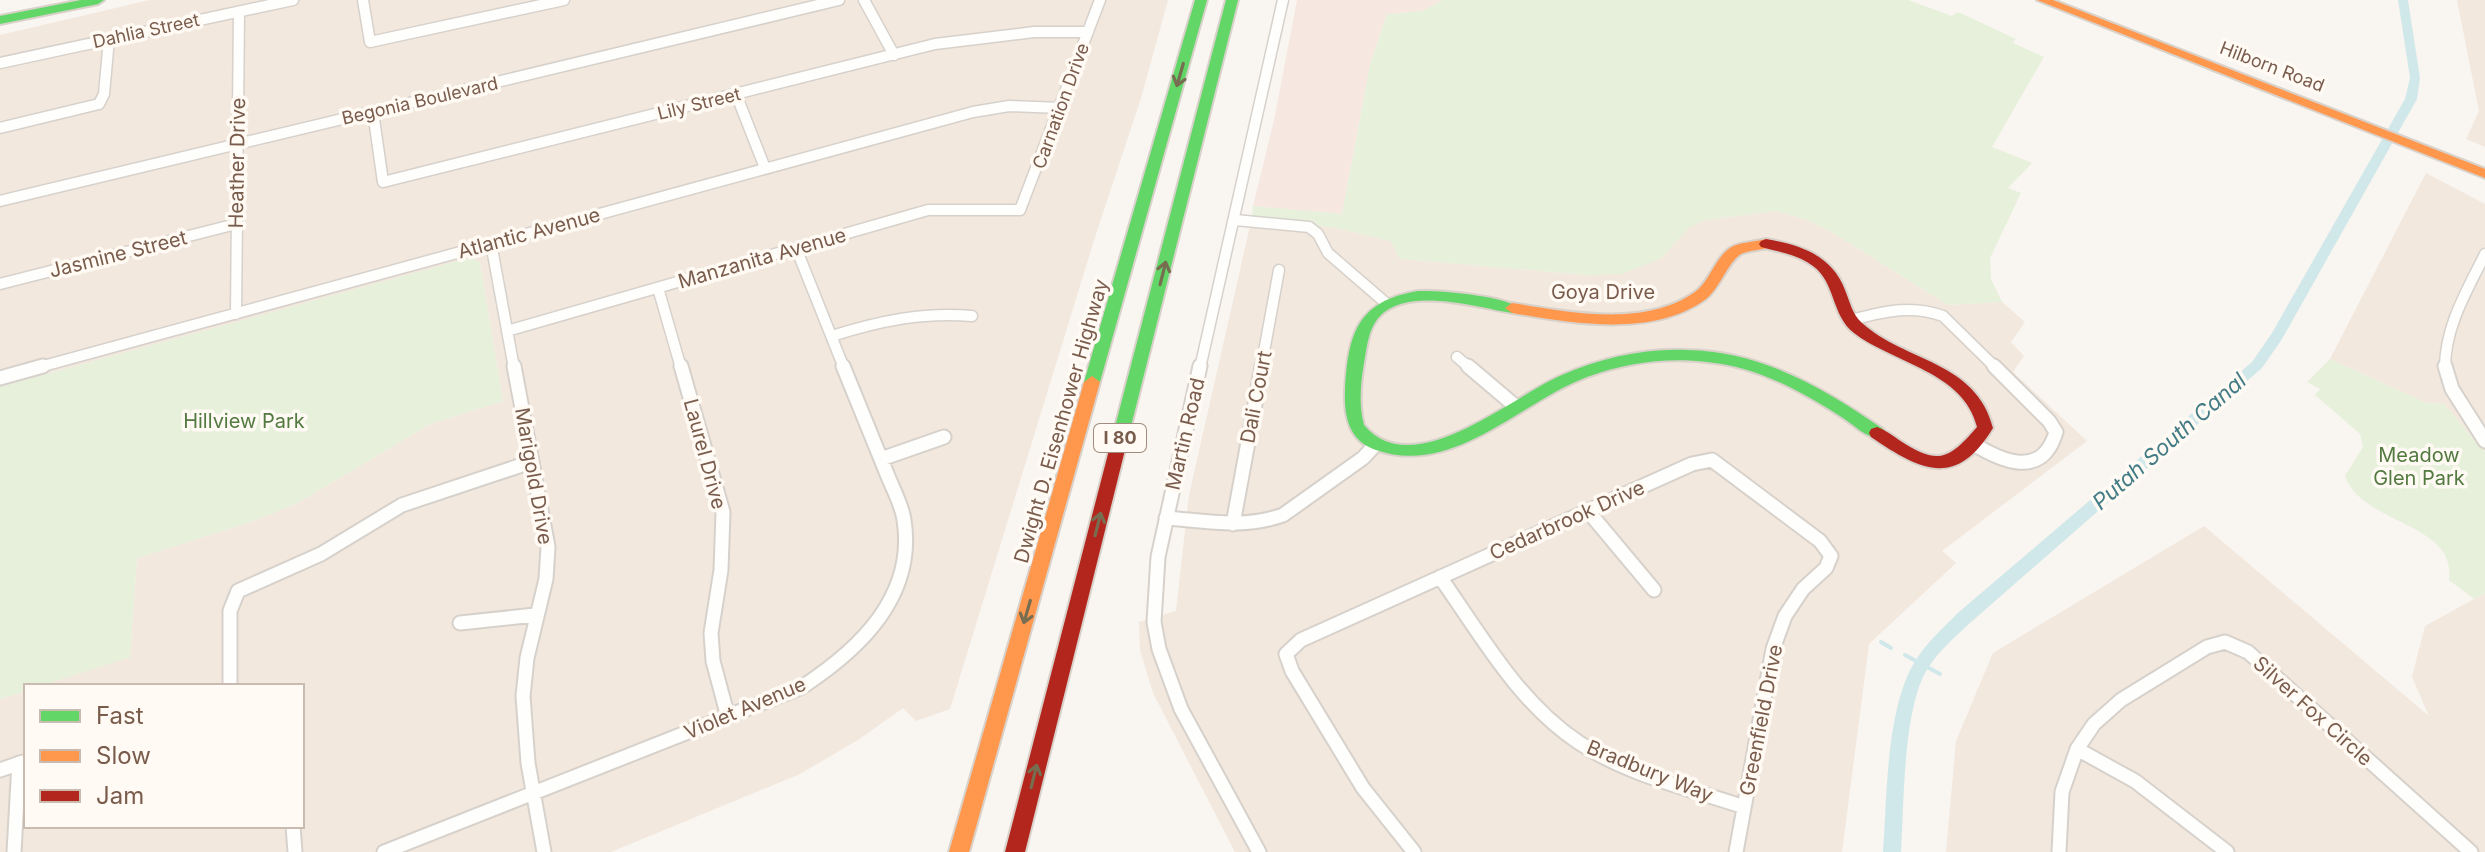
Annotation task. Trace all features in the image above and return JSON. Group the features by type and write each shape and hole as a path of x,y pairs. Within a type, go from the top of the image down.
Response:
{"main road":[{"path":"0,10 49,0"},
{"path":"0,20 98,0"},
{"path":"1191,0 1194,24"},
{"name":"Dwight D. Eisenhower Highway","path":"959,852 1201,0"},
{"name":"I 80","path":"1015,852 1232,0"},
{"path":"1226,24 1242,0"},
{"name":"Hilborn Road","path":"2043,0 2485,174"},
{"name":"Goya Drive","path":"1387,304 1415,295 1435,295 1561,315 1637,316 1664,313 1681,307 1708,289 1735,251 1766,244 1802,252 1826,269 1834,279 1843,309 1851,320"},
{"path":"1387,304 1368,320 1362,334 1353,416 1357,427 1376,444 1393,450 1414,451 1464,437 1514,405 1570,377 1598,368 1661,357 1697,355 1744,362 1785,377 1919,460 1946,463 1957,459 1985,428 1985,419 1953,381 1930,365 1870,336 1851,320"}],"street":[{"name":"Dahlia Street","path":"0,63 293,0"},
{"path":"363,0 370,42 564,0"},
{"name":"Begonia Boulevard","path":"0,201 839,0"},
{"path":"864,0 894,55"},
{"name":"Carnation Drive","path":"1020,210 1100,0"},
{"name":"Martin Road","path":"1259,852 1187,719 1160,655 1154,593 1166,518 1283,0"},
{"name":"Heather Drive","path":"236,314 239,12"},
{"name":"Lily Street","path":"373,112 383,182 894,55 979,38 1049,30 1088,32"},
{"path":"0,128 99,104 104,94 109,39"},
{"path":"736,94 765,168"},
{"name":"Atlantic Avenue","path":"0,378 973,112 1009,106 1061,108"},
{"name":"Manzanita Avenue","path":"507,331 928,210 1020,210"},
{"path":"1235,220 1309,227 1318,234 1328,253 1387,304"},
{"name":"Jasmine Street","path":"0,284 236,224"},
{"name":"Marigold Drive","path":"491,243 549,565 535,615 522,698 544,852"},
{"name":"Violet Avenue","path":"384,852 802,687 826,673 860,644 885,613 905,568 907,535 904,517 796,248"},
{"path":"2485,254 2444,343 2443,368 2450,391 2485,441"},
{"name":"Dali Court","path":"1233,524 1279,270"},
{"name":"Laurel Drive","path":"658,288 723,512 721,570 711,633 713,661 728,717"},
{"path":"1851,320 1910,307 1927,308 1943,316 2049,421 2056,432 2053,445 2020,466 2004,462 1972,443"},
{"path":"832,336 921,312 972,316"},
{"path":"1457,357 1514,405"},
{"path":"881,459 944,437"},
{"path":"1166,518 1253,525 1283,515 1363,458 1376,444"},
{"name":"Cedarbrook Drive","path":"1414,852 1395,833 1372,800 1292,671 1286,654 1301,640 1692,464 1712,460 1820,541 1831,556"},
{"path":"230,684 230,611 238,591 321,554 402,505 531,462"},
{"path":"1588,511 1654,590"},
{"name":"Greenfield Drive","path":"1736,852 1773,649 1785,616 1803,589 1826,568 1831,556"},
{"name":"Bradbury Way","path":"1440,577 1525,692 1546,716 1579,742 1620,763 1744,807"},
{"path":"460,623 535,615"},
{"name":"Silver Fox Circle","path":"2059,852 2062,792 2077,749 2094,724 2121,700 2207,647 2225,642 2248,652 2471,852"},
{"path":"2077,749 2135,781 2227,852"},
{"path":"0,770 23,762 13,830 14,852"},
{"path":"293,828 295,852"}],"shaded area":[{"path":"150,0 1168,0 1141,98 1095,237 950,709 916,721 903,708 858,740 800,774 611,852 0,852 0,699 24,692 24,828 304,828 304,684 47,684 130,656 137,558 251,522 296,504 430,424 503,401 480,263 470,258 0,387 0,35"},
{"path":"1297,0 1443,0 1422,11 1387,14 1370,65 1342,214 1253,206 1274,120"},
{"path":"2457,0 2485,0 2485,147 2466,139 2479,111"},
{"path":"2426,173 2485,204 2485,452 2444,404 2426,403 2330,359"},
{"path":"1776,211 1808,220 1835,234 1948,305 2002,302 2025,322 2011,342 2024,356 2013,372 2087,441 1942,551 1956,563 1869,644 1842,852 1235,852 1153,693 1140,650 1139,622 1176,611 1189,495 1252,217 1336,228 1391,241 1401,259 1587,275 1660,259 1690,226 1705,220"},
{"path":"2204,526 2429,716 2412,677 2425,626 2485,593 2485,852 1946,852 1956,741 1993,653"}],"green space":[{"path":"1443,0 1908,0 1952,16 1958,12 2016,39 2013,43 2044,57 1992,147 2032,163 2008,188 2021,193 1990,258 1991,279 2002,302 1948,305 1835,234 1808,220 1776,211 1705,220 1690,227 1660,259 1622,274 1587,275 1400,259 1390,241 1336,228 1252,217 1253,206 1342,214 1370,65 1387,14 1422,11"},
{"name":"Hillview Park","path":"474,259 480,263 503,401 430,424 296,504 251,522 137,558 130,657 47,684 24,684 24,692 0,699 0,387"},
{"name":"Meadow Glen Park","path":"2330,359 2426,403 2444,404 2485,452 2485,593 2474,599 2449,580 2448,561 2439,546 2370,505 2355,492 2345,476 2363,447 2360,434 2315,395 2320,389 2307,382"}],"waterway":[{"name":"Putah South Canal","path":"1892,852 1902,734 1917,673 1927,657 1965,617 2257,365 2277,336 2411,99 2415,78 2403,0"},
{"path":"1881,642 1891,648"},
{"name":"Putah South Canal","path":"1905,655 1940,674"}],"traffic: fast":[{"path":"0,20 98,0"},
{"path":"1092,382 1201,0"},
{"path":"1117,450 1232,0"},
{"path":"1512,308 1434,295 1403,298 1378,310 1365,328 1355,371 1353,415 1360,431 1379,445 1402,451 1425,449 1475,431 1545,390 1585,372 1645,357 1686,355 1726,359 1767,370 1824,398 1877,433"}],"traffic: slow":[{"path":"2043,0 2485,174"},
{"path":"1512,308 1610,318 1660,313 1682,306 1701,295 1735,251 1766,244"},
{"path":"959,852 1092,382"}],"traffic: jam":[{"path":"1766,244 1795,251 1821,265 1834,280 1853,324 1953,382 1970,396 1981,411 1985,428 1959,457 1938,464 1916,458 1877,433"},
{"path":"1015,852 1117,450"}]}
